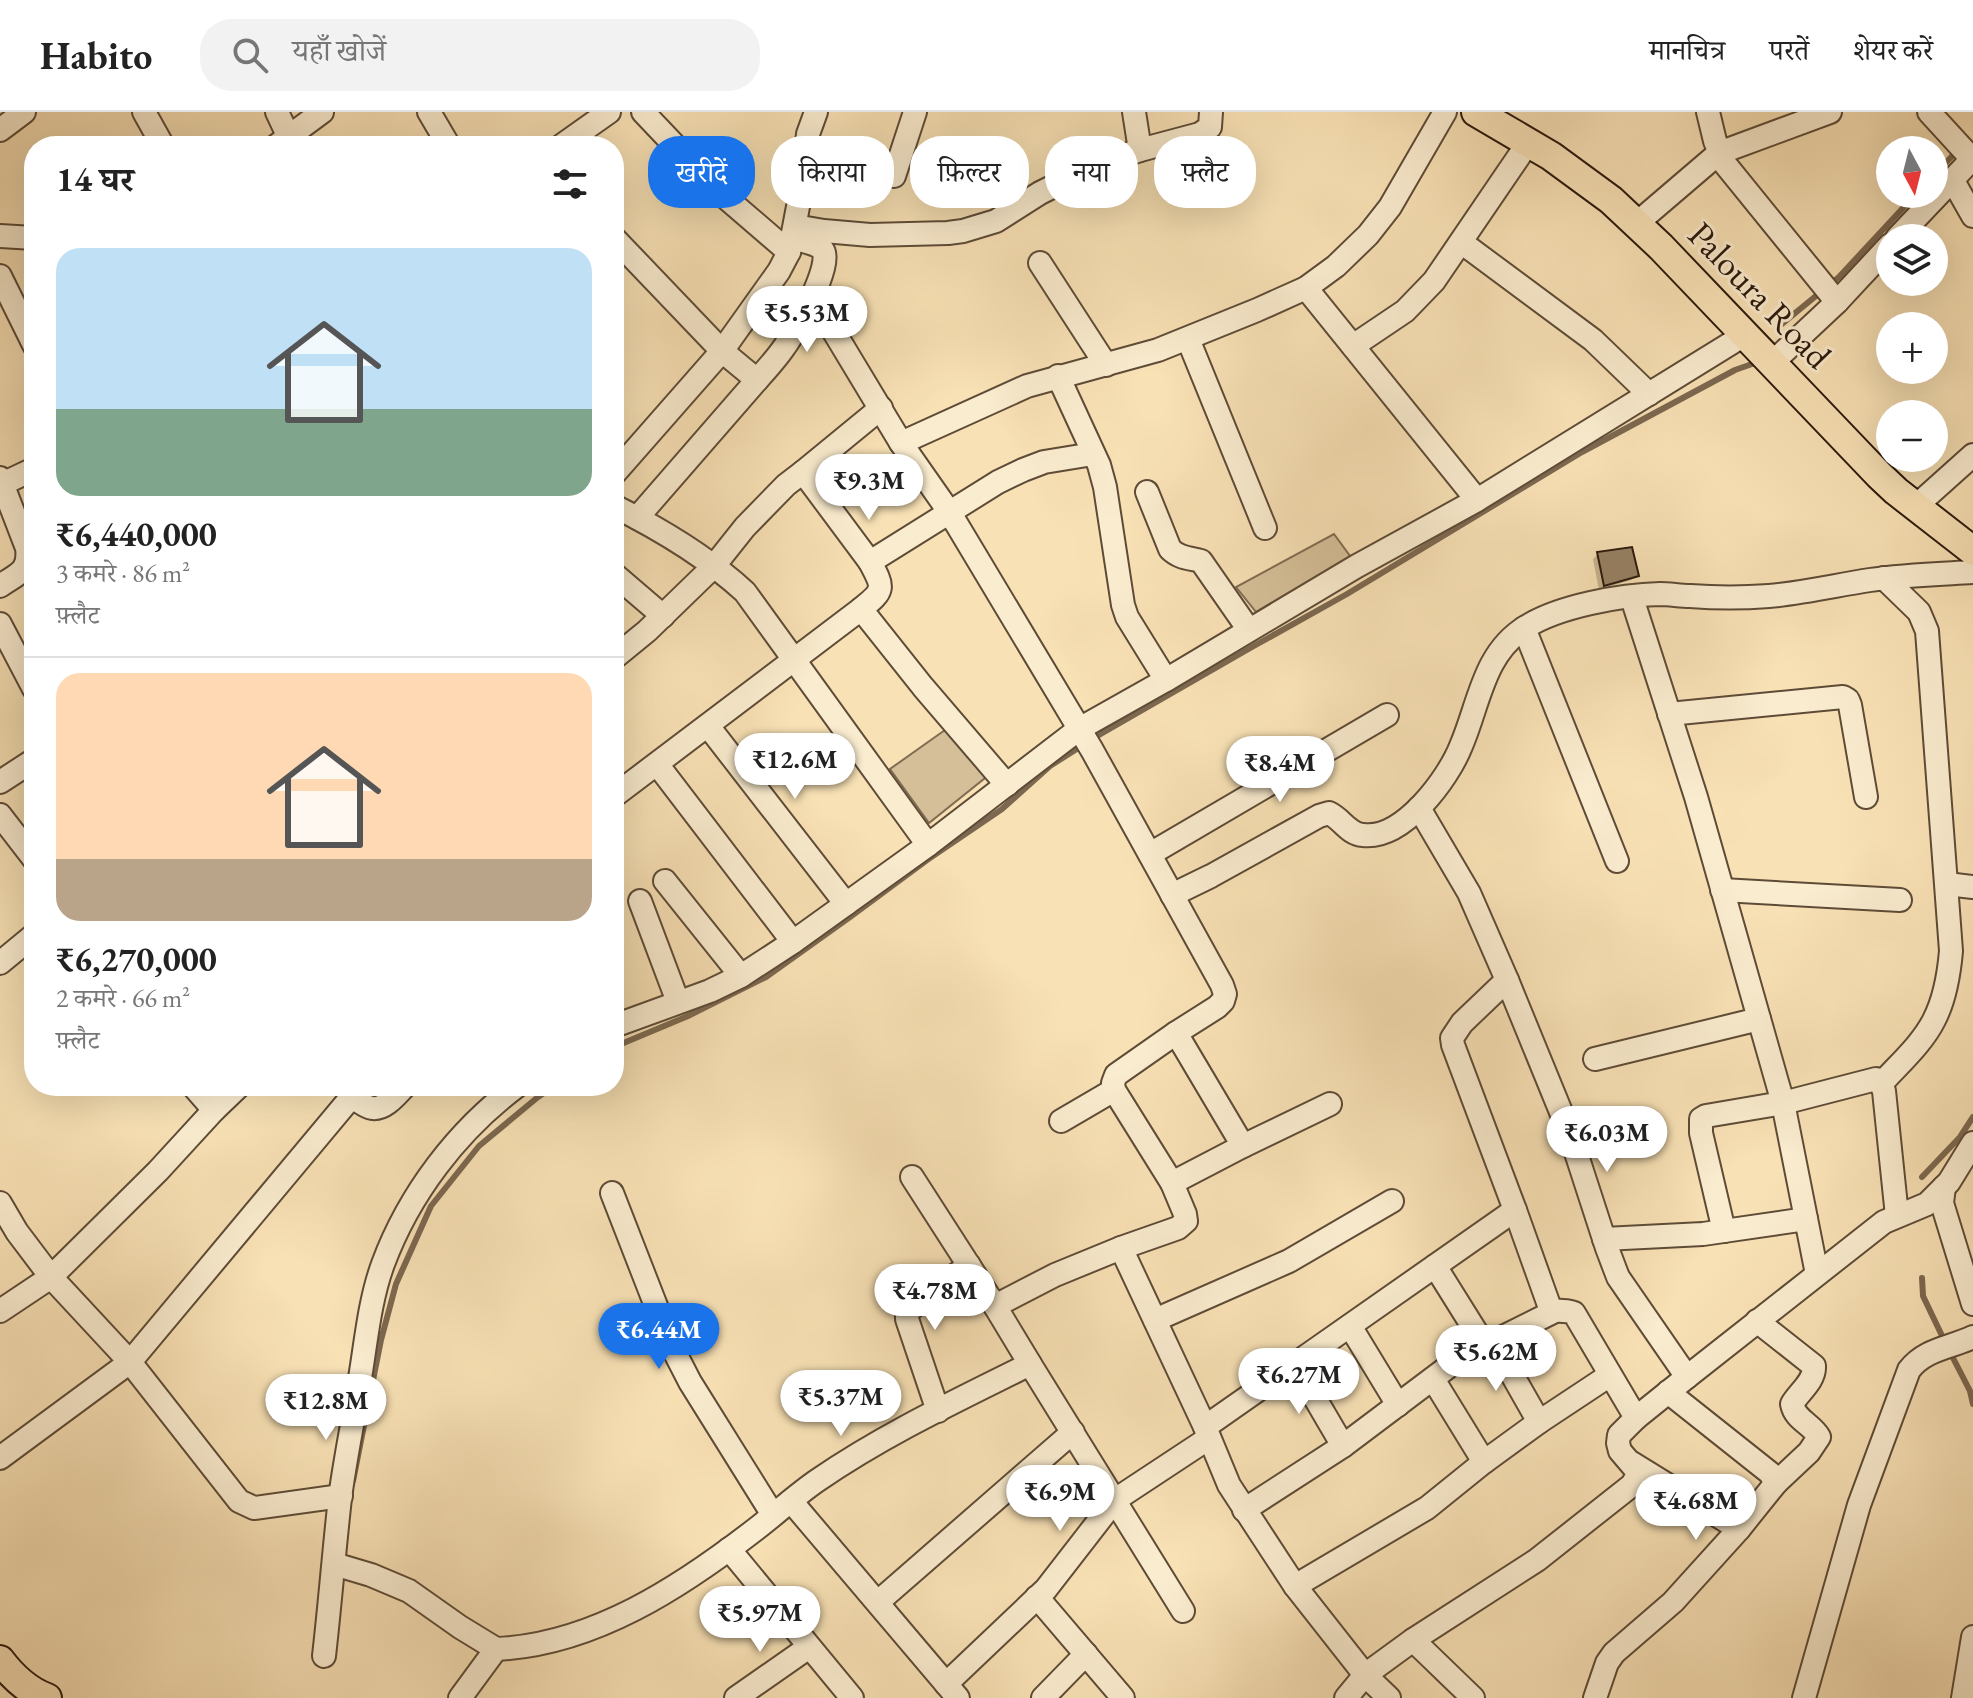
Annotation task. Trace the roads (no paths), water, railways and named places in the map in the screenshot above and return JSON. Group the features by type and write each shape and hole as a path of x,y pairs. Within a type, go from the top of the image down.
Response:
{"main road":[{"name":"Paloura Road","path":"1476,112 1551,156 1611,200 1746,334 1879,475 1973,551"},
{"path":"0,1660 39,1697"}],"street":[{"path":"0,130 24,112"},
{"path":"144,112 157,136"},
{"path":"277,112 284,136"},
{"path":"294,136 322,112"},
{"path":"429,112 443,136"},
{"path":"575,136 609,112"},
{"path":"637,518 786,345 813,297 826,256 818,246 792,239 718,191 643,112"},
{"path":"624,462 722,351 766,290 792,239 808,134 816,112"},
{"path":"894,176 915,112"},
{"path":"1134,112 1140,150"},
{"path":"792,239 824,231 870,235 948,233 996,221 1040,193 1094,166 1200,134 1210,127 1211,112"},
{"path":"901,443 1027,386 1188,339 1306,288 1336,266 1368,235 1390,207 1445,112"},
{"path":"1708,112 1725,164 1830,292"},
{"path":"1636,224 1719,153 1830,112"},
{"path":"1910,224 1952,179 1966,152 1929,112"},
{"path":"1353,346 1420,298 1528,143"},
{"path":"1952,179 1973,216"},
{"path":"0,236 24,237"},
{"path":"1461,242 1593,340 1649,394"},
{"path":"624,248 722,351 757,380"},
{"path":"1773,362 1830,292 1876,256"},
{"path":"1040,263 1106,365"},
{"path":"0,276 24,325"},
{"path":"1306,288 1477,500"},
{"path":"813,297 901,443 950,513 1085,738 1225,994 1217,1007 1116,1075 1113,1083 1114,1090 1172,1183 1186,1221 1183,1225 1055,1275 995,1306"},
{"path":"624,1015 678,1002 741,976 846,904 1007,785 1085,738 1166,680 1357,566 1477,500 1746,334"},
{"path":"1188,339 1265,528"},
{"path":"1058,376 1099,465 1127,617 1166,680"},
{"path":"624,649 714,566 745,527 786,485 881,408"},
{"path":"870,562 998,482 1044,462 1093,454"},
{"path":"1915,507 1973,455"},
{"path":"624,789 880,593 881,584 870,562 803,472"},
{"path":"24,473 1,482 24,540"},
{"path":"1147,492 1170,549 1176,555 1201,561 1205,565 1249,630"},
{"path":"624,511 714,566 745,592 928,845"},
{"path":"0,586 24,568"},
{"path":"1172,895 1319,816 1329,813 1350,832 1362,835 1385,832 1406,820 1419,808 1456,758 1490,665 1504,645 1524,628 1548,616 1573,608 1660,594 1741,598 1770,596 1884,578 1973,572"},
{"path":"1881,1084 1913,1050 1934,1020 1948,976 1951,951 1927,631 1919,612 1884,578"},
{"path":"624,583 663,616"},
{"path":"1632,598 1696,797 1783,1103 1817,1274"},
{"path":"861,609 1007,785"},
{"path":"0,624 24,670"},
{"path":"1524,628 1617,861"},
{"path":"1669,714 1843,697 1850,705 1866,797"},
{"path":"1150,854 1387,715"},
{"path":"708,726 846,904"},
{"path":"657,764 793,942"},
{"path":"0,782 24,766"},
{"path":"1419,808 1469,893 1507,980 1570,1134 1612,1262 1624,1287 1687,1377"},
{"path":"0,815 24,846"},
{"path":"665,881 741,976"},
{"path":"1947,884 1973,887"},
{"path":"1722,890 1900,900"},
{"path":"640,901 678,1002"},
{"path":"0,963 24,943"},
{"path":"1507,980 1462,1023 1452,1038 1453,1045 1550,1308 1555,1311"},
{"path":"1595,1059 1759,1019"},
{"path":"1176,1033 1243,1146"},
{"path":"1724,1231 1701,1133 1701,1119 1783,1103 1876,1079 1884,1091 1910,1211"},
{"path":"1061,1121 1114,1090"},
{"path":"202,1096 214,1110"},
{"path":"0,1311 51,1277 229,1096"},
{"path":"0,1458 130,1362 348,1101 355,1099 369,1108 378,1108 394,1096"},
{"path":"324,1656 341,1496 368,1326 383,1264 405,1216 428,1179 459,1138 498,1096"},
{"path":"1172,1183 1330,1104"},
{"path":"1346,1698 1365,1675 1527,1566 1632,1485 1637,1471 1620,1451 1619,1435 1668,1392 1884,1222 1910,1211 1944,1187 1973,1143"},
{"path":"912,1177 1183,1611"},
{"path":"1944,1187 1942,1203 1973,1304"},
{"path":"612,1193 672,1347 690,1382 782,1508 878,1602 952,1691 1046,1589 1115,1500 1295,1364 1515,1210"},
{"path":"1155,1320 1289,1261 1392,1201"},
{"path":"0,1203 17,1232 51,1277 130,1362 239,1501 254,1508 341,1496"},
{"path":"1604,1239 1683,1236 1806,1219"},
{"path":"1121,1248 1229,1485 1295,1586 1365,1675 1389,1698"},
{"path":"938,1411 907,1313 969,1265"},
{"path":"1435,1266 1539,1422"},
{"path":"1244,1510 1343,1446 1452,1364 1555,1311 1574,1313 1636,1418"},
{"path":"1595,1698 1607,1663 1614,1653 1673,1602 1776,1483 1809,1452 1819,1437 1796,1415 1792,1404 1815,1372 1814,1366 1757,1321"},
{"path":"1350,1326 1398,1405"},
{"path":"1804,1698 1859,1505 1909,1370 1916,1361 1936,1350 1966,1341"},
{"path":"334,1564 409,1591 496,1649 546,1644 600,1625 685,1580 816,1481 852,1458 892,1434 1030,1364"},
{"path":"1295,1364 1343,1446"},
{"path":"1295,1586 1427,1508 1539,1422 1610,1375"},
{"path":"1433,1379 1484,1462"},
{"path":"1668,1392 1770,1473 1776,1483"},
{"path":"878,1602 1073,1432"},
{"path":"1632,1463 1739,1529"},
{"path":"729,1549 852,1698"},
{"path":"1037,1597 1123,1698"},
{"path":"1963,1698 1973,1637"},
{"path":"1413,1640 1473,1698"},
{"path":"736,1698 809,1647"},
{"path":"460,1698 496,1649"},
{"path":"1043,1698 1086,1654"}],"waterway":[{"path":"1948,160 1957,151"},
{"path":"1777,328 1839,277 1903,208"},
{"path":"1092,739 1347,594 1582,452 1735,370 1752,364"},
{"path":"624,1043 688,1016 766,977 1002,809 1050,766 1083,745"},
{"path":"353,1481 381,1340 396,1284 431,1206 479,1146 539,1096"},
{"path":"1922,1177 1960,1137 1973,1117"},
{"path":"1922,1278 1923,1296 1945,1342"},
{"path":"1950,1352 1970,1391 1973,1404"}]}
